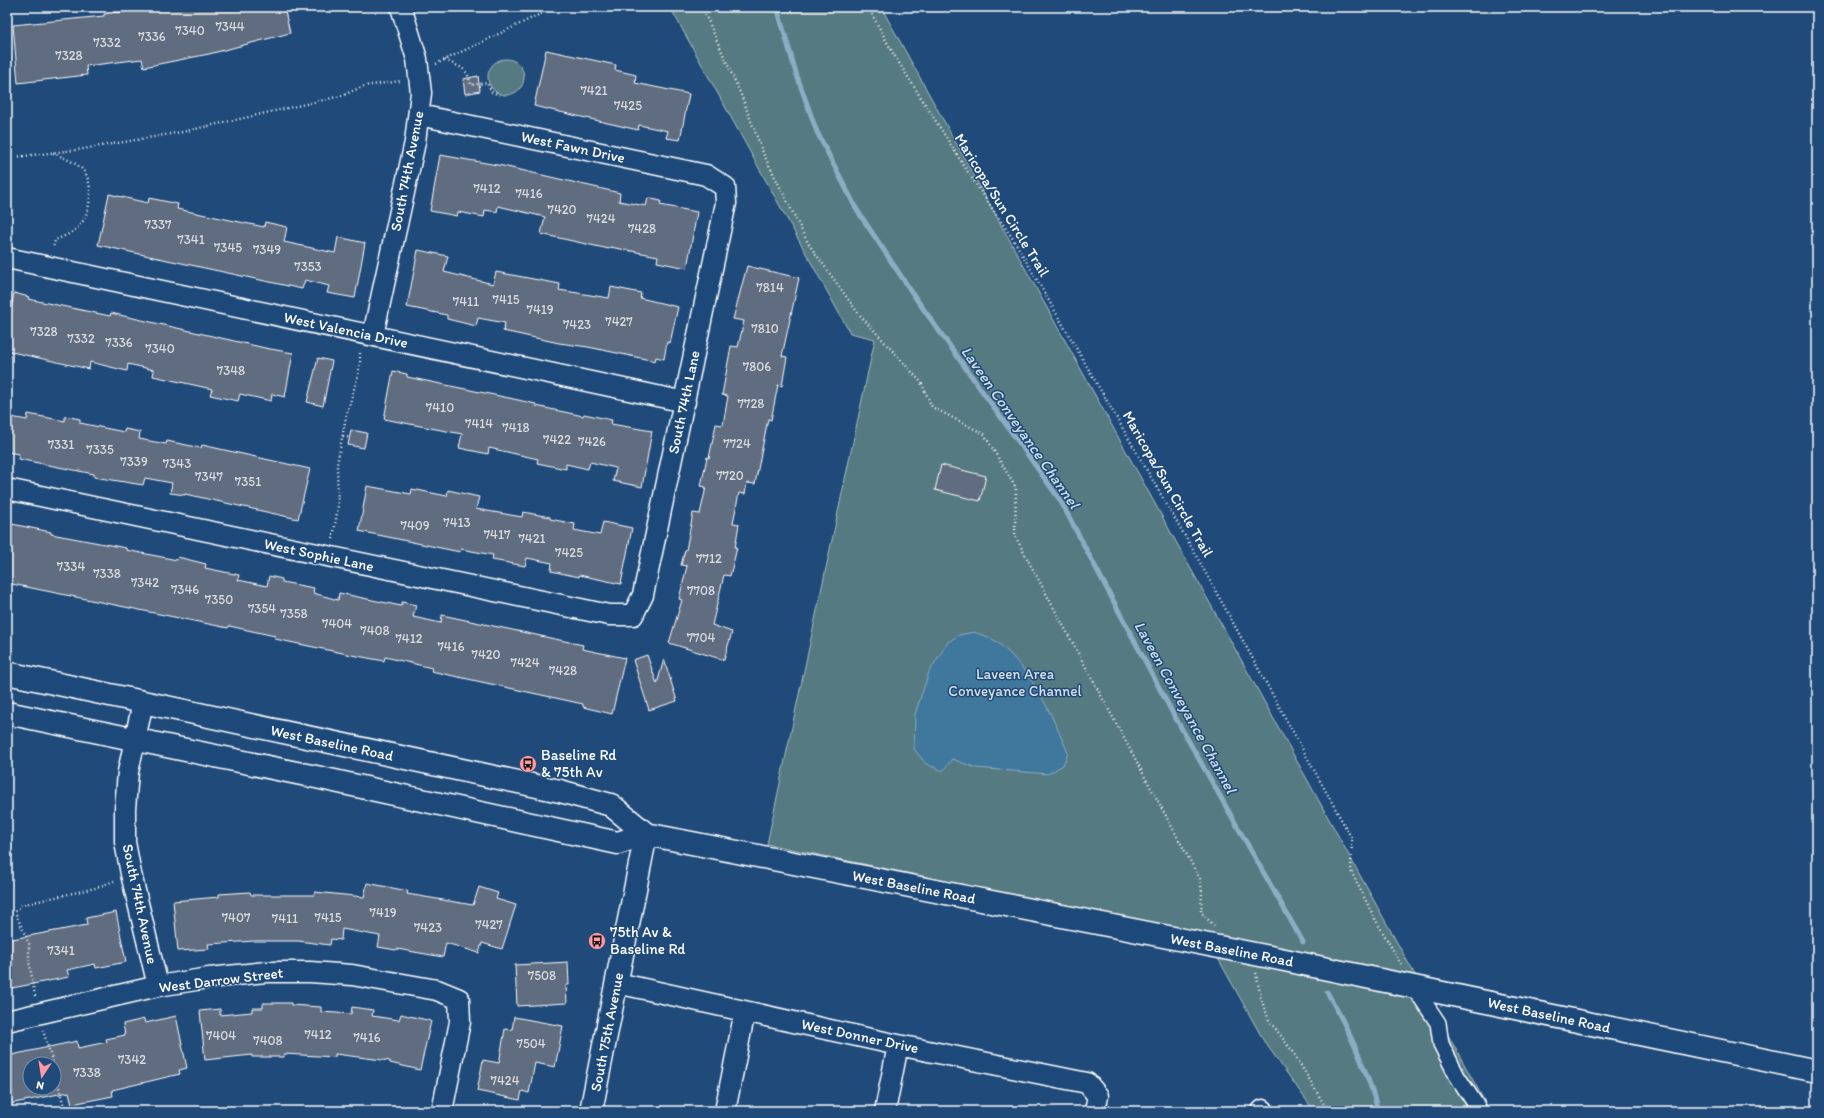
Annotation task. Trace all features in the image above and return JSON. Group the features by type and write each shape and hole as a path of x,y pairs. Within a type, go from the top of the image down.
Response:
{"main road":[{"name":"West Baseline Road","path":"7,673 560,791 611,805 646,834 1238,952 1275,958 1817,1071"},
{"name":"West Baseline Road","path":"7,713 324,779 618,843 646,834"},
{"name":"South 75th Avenue","path":"591,1111 646,834"}],"street":[{"name":"South 74th Avenue","path":"367,334 415,142 419,115 421,92 418,66 401,7"},
{"name":"West Fawn Drive","path":"419,115 706,175 725,187"},
{"name":"South 74th Lane","path":"632,615 643,595 685,402 726,203 725,187"},
{"name":"West Valencia Drive","path":"7,258 685,402"},
{"name":"West Sophie Lane","path":"7,488 609,615 632,615"},
{"name":"South 74th Avenue","path":"143,702 128,772 125,808 125,842 131,874 158,986"},
{"name":"West Darrow Street","path":"7,1021 158,986 209,978 266,972 310,972 352,975 430,988 459,999 460,1022 442,1111"},
{"name":"West Donner Drive","path":"617,983 898,1045 1087,1083 1096,1103"},
{"path":"1414,987 1438,1024 1441,1044 1456,1076 1480,1111"},
{"path":"725,1111 745,1011"},
{"path":"885,1111 898,1045"}],"path":[{"path":"7,158 124,142 198,129 341,96 364,86 402,80 418,66 445,60 555,7"},
{"path":"702,7 742,97 764,155 808,243 858,313 921,382 932,407 984,434 1016,488 1015,536 1200,879 1202,893 1201,912 1217,929"},
{"name":"Maricopa/Sun Circle Trail","path":"868,7 894,55 973,180 1015,242 1197,557 1352,839 1351,871 1374,917 1414,987"},
{"path":"445,60 465,69 469,75 471,85 487,83 492,92 499,95"},
{"path":"49,267 55,240 78,228 84,220 91,194 89,178 82,168 52,152"},
{"path":"330,557 338,506 337,464 346,417 367,334"},
{"path":"342,436 350,438"},
{"path":"51,1056 39,1013 29,961 29,944 15,912 21,905 95,888 131,874"},
{"path":"1238,952 1254,967 1261,999 1269,1020 1293,1052 1328,1111"},
{"path":"61,1096 65,1111"}],"green space":[{"name":"Laveen Area Conveyance Channel","path":"670,7 881,7 1490,1111 1314,1111 1264,1041 1205,935 767,844 875,339 850,333"},
{"path":"506,59 519,64 524,77 519,90 506,95 493,90 488,77 493,64"}],"water":[{"path":"974,632 994,640 1009,653 1030,679 1055,723 1068,753 1063,765 1048,774 976,768 952,759 943,771 926,764 914,749 915,714 929,672 948,642 959,635"}],"building":[{"path":"150,7 284,7 290,33 209,54 144,67 142,59 86,66 87,75 18,83 13,25 104,16 104,14"},
{"path":"546,50 616,65 615,70 636,75 635,83 689,94 680,140 666,138 668,131 639,125 638,130 534,106"},
{"path":"478,76 480,91 465,94 463,79"},
{"path":"440,155 503,166 620,193 619,201 646,206 648,198 661,201 660,205 697,212 687,268 657,262 658,256 610,247 609,249 541,234 545,217 498,206 497,212 485,210 484,217 458,212 457,216 430,211"},
{"path":"109,194 148,203 149,198 178,204 177,209 264,227 265,222 287,227 284,242 335,253 338,237 365,243 355,298 327,293 329,286 305,280 302,289 98,245"},
{"path":"418,250 448,256 444,272 493,284 496,272 560,284 559,290 609,298 611,287 641,293 640,298 678,307 670,343 667,342 664,359 656,357 655,361 588,347 559,343 503,331 505,323 478,318 476,326 447,319 447,315 407,307"},
{"path":"747,266 799,278 782,356 787,357 782,386 778,385 771,420 768,419 755,484 747,483 745,494 739,493 733,523 739,524 735,548 737,548 730,576 724,575 712,625 732,632 724,660 669,643 682,600 679,599 687,566 681,565 686,550 693,513 700,514 706,487 701,486 716,424 723,425 728,396 722,395 731,346 738,347 744,321 733,319"},
{"path":"14,293 29,297 28,299 110,316 111,313 293,353 285,397 272,394 271,401 240,394 238,401 210,395 212,389 153,376 154,370 128,364 127,371 90,362 89,369 7,351 7,303 12,304"},
{"path":"318,358 332,361 323,406 307,402"},
{"path":"393,371 407,374 407,377 509,398 536,404 536,406 583,416 584,414 612,420 611,424 652,431 642,487 613,481 616,468 590,462 588,469 566,464 566,469 537,463 538,459 489,448 488,454 459,448 462,434 384,419"},
{"path":"28,414 65,421 65,416 80,419 80,423 124,432 125,429 140,432 139,439 166,444 167,441 201,448 202,445 310,469 298,519 185,494 170,493 172,483 145,478 143,485 94,477 94,474 18,459 19,454 7,452 7,438 11,417 27,420"},
{"path":"351,430 367,433 364,448 348,445"},
{"path":"941,465 986,476 980,501 935,490"},
{"path":"367,486 411,494 412,489 447,496 448,490 479,497 476,509 522,517 523,512 550,517 550,519 575,524 574,530 600,535 603,522 632,528 621,584 551,571 552,563 527,558 525,566 492,560 493,555 461,549 460,552 359,531"},
{"path":"7,523 51,532 51,534 126,548 126,550 177,560 178,557 206,564 205,568 239,575 238,580 267,586 269,576 282,579 282,582 314,588 313,593 338,600 339,593 401,606 402,602 416,605 413,617 441,623 442,615 583,645 582,649 625,658 612,714 583,707 583,704 431,671 432,668 385,657 384,661 352,655 275,639 275,636 229,626 228,628 7,583"},
{"path":"647,655 657,684 664,659 677,701 649,710 633,660"},
{"path":"367,883 408,891 407,894 473,905 479,887 498,893 496,899 516,905 502,949 482,943 479,953 446,943 443,957 378,947 380,936 342,929 341,940 331,939 330,945 298,941 255,941 208,944 209,949 178,951 173,901 219,897 219,894 250,892 251,895 315,895 315,892 364,897"},
{"path":"116,912 126,962 96,968 95,964 67,970 69,977 7,989 7,940 87,925 86,918"},
{"path":"568,962 569,985 566,985 567,1003 517,1006 515,965"},
{"path":"263,1003 291,1003 291,1005 321,1007 321,1012 351,1014 352,1007 373,1010 372,1016 399,1020 401,1014 431,1021 420,1070 390,1063 390,1061 335,1054 335,1057 284,1054 284,1057 252,1057 252,1055 205,1060 200,1011 220,1009 220,1015 252,1012 252,1008 263,1008"},
{"path":"176,1016 187,1068 179,1070 180,1074 112,1090 113,1096 72,1104 69,1092 62,1093 62,1056 22,1056 22,1096 49,1096 9,1104 7,1096 7,1056 77,1041 78,1048 107,1042 106,1039 125,1035 123,1024 144,1019 145,1023"},
{"path":"514,1017 563,1026 555,1067 535,1063 529,1093 522,1091 520,1100 477,1091 483,1060 499,1063 505,1029 512,1030"}],"waterway":[{"name":"Laveen Conveyance Channel","path":"777,7 796,73 817,132 857,210 917,300 1060,500 1171,710 1303,942"},
{"name":"Laveen Conveyance Channel","path":"1327,992 1357,1050 1374,1095 1378,1111"}],"place":[{"name":"Baseline Rd & 75th Av","path":"528,764"},
{"name":"75th Av & Baseline Rd","path":"597,941"}]}
